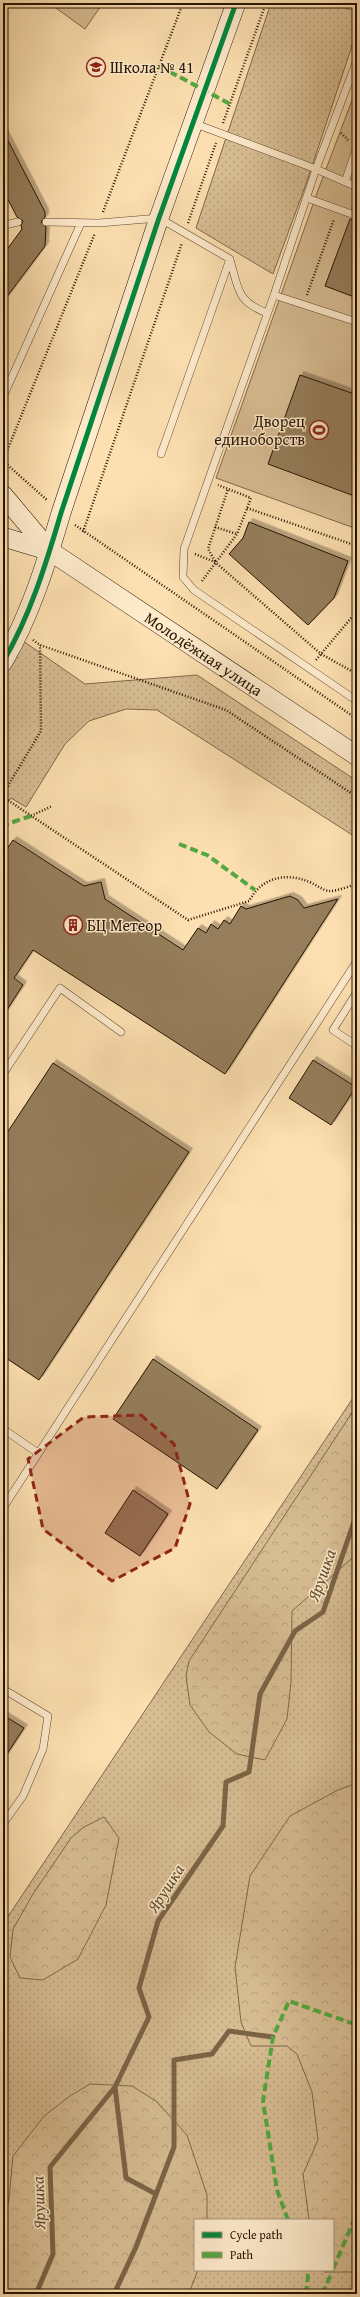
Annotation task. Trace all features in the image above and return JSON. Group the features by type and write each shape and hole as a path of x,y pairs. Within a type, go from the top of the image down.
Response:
{"street":[{"path":"3,662 21,632 50,551 61,513 159,218 236,3"},
{"name":"Молодёжная улица","path":"3,495 50,551 357,756"},
{"name":"Молодёжная улица","path":"3,537 50,551"}],"lane":[{"path":"357,60 316,169 274,295 184,549 183,577 194,590 357,701"},
{"path":"193,123 316,169 357,187"},
{"path":"345,182 356,148"},
{"path":"307,198 357,216"},
{"path":"46,222 80,223 159,218 230,259 242,298 254,308 267,314"},
{"path":"4,225 18,222"},
{"path":"3,397 80,223"},
{"path":"161,454 230,259"},
{"path":"274,295 357,322"},
{"path":"3,1508 357,961"},
{"path":"3,1074 60,988 121,1032"},
{"path":"357,992 333,1030 357,1046"},
{"path":"3,1429 38,1453"},
{"path":"3,1689 48,1716 43,1749 23,1796 3,1824"}],"path":[{"path":"83,532 219,133 266,3"},
{"path":"341,3 357,9"},
{"path":"331,129 341,132 356,148"},
{"path":"304,304 338,209"},
{"path":"3,461 83,532 357,719"},
{"path":"194,590 237,534 251,498 208,482"},
{"path":"215,562 208,549 214,527 228,489"},
{"path":"247,508 357,546"},
{"path":"214,527 237,534"},
{"path":"184,549 215,562 321,654 357,674"},
{"path":"309,668 357,611"},
{"path":"3,794 41,731 40,645 226,710 357,797"},
{"path":"3,797 188,920 249,901 255,890 273,879 287,876 307,880 329,891 357,884"},
{"path":"31,816 52,806"}],"highlighted area":[{"path":"141,1415 174,1444 190,1504 175,1548 112,1581 43,1529 28,1459 84,1417"}],"green space":[{"path":"49,3 103,3 85,29"},
{"path":"271,3 332,3 357,12 357,31 306,184 273,274 196,228"},
{"path":"357,87 357,529 216,478 317,193"},
{"path":"3,627 85,684 197,675 357,781 357,838 157,710 126,709 89,721 65,744 26,807 11,798 3,809"},
{"path":"357,1392 357,2294 3,2294 3,1924"},
{"path":"357,1405 357,1554 292,1611 291,1682 287,1719 265,1760 237,1754 209,1732 190,1705 186,1676 189,1661"},
{"path":"357,1783 357,2272 324,2272 334,2271 334,2219 309,2219 303,2174 318,2140 312,2092 297,2054 287,2046 251,2046 241,2022 235,1967 250,1876 290,1816 338,1790"},
{"path":"104,1817 119,1838 106,1905 78,1959 43,1980 20,1978 10,1957 13,1929 33,1894 71,1838 84,1827"},
{"path":"90,2084 132,2086 156,2101 187,2135 207,2195 207,2219 194,2219 194,2271 198,2271 191,2288 184,2294 3,2294 3,2222 9,2199 13,2156 44,2116 70,2096"}],"building":[{"path":"3,131 45,212 45,217 41,222 46,227 45,246 3,302 3,255 22,229 21,226 23,221 17,217 3,190"},
{"path":"350,219 357,221 357,298 325,286"},
{"name":"Дворец единоборств","path":"300,375 357,395 357,497 268,464"},
{"path":"249,522 348,561 334,598 308,625 229,554 243,538"},
{"path":"13,840 84,886 101,882 105,899 183,950 198,928 206,933 211,924 218,929 224,920 230,924 241,906 246,909 290,896 298,900 304,908 338,899 225,1074 33,950 14,978 23,985 3,1016 3,855"},
{"path":"313,1060 356,1087 331,1125 289,1098"},
{"path":"53,1063 189,1152 39,1380 3,1356 3,1139"},
{"path":"153,1359 258,1430 217,1489 113,1419"},
{"path":"133,1490 168,1514 140,1556 105,1533"},
{"path":"3,1715 24,1728 3,1760"}],"waterway":[{"name":"Ярушка","path":"36,2294 53,2254 50,2167 115,2087 149,2017 139,1988 158,1921 223,1826 226,1782 249,1772 260,1694 295,1631 323,1612 357,1513"},
{"path":"114,2294 136,2247 174,2147 174,2060 212,2054 229,2031 273,2037"},
{"path":"115,2087 126,2178 156,2194"}],"marked path":[{"path":"159,66 230,104"},
{"path":"3,829 7,824 31,816"},
{"path":"179,844 207,855 255,890"},
{"path":"288,2219 277,2190 263,2101 273,2037 289,2001 357,2025"},
{"path":"334,2267 357,2213"},
{"path":"306,2271 308,2276 306,2294"},
{"path":"322,2294 333,2271"}],"cycle path":[{"path":"3,662 13,644 36,589 159,218 236,3"}],"place":[{"name":"Школа № 41","path":"96,67"},
{"name":"Дворец единоборств","path":"319,430"},
{"name":"БЦ Метеор","path":"73,925"}]}
